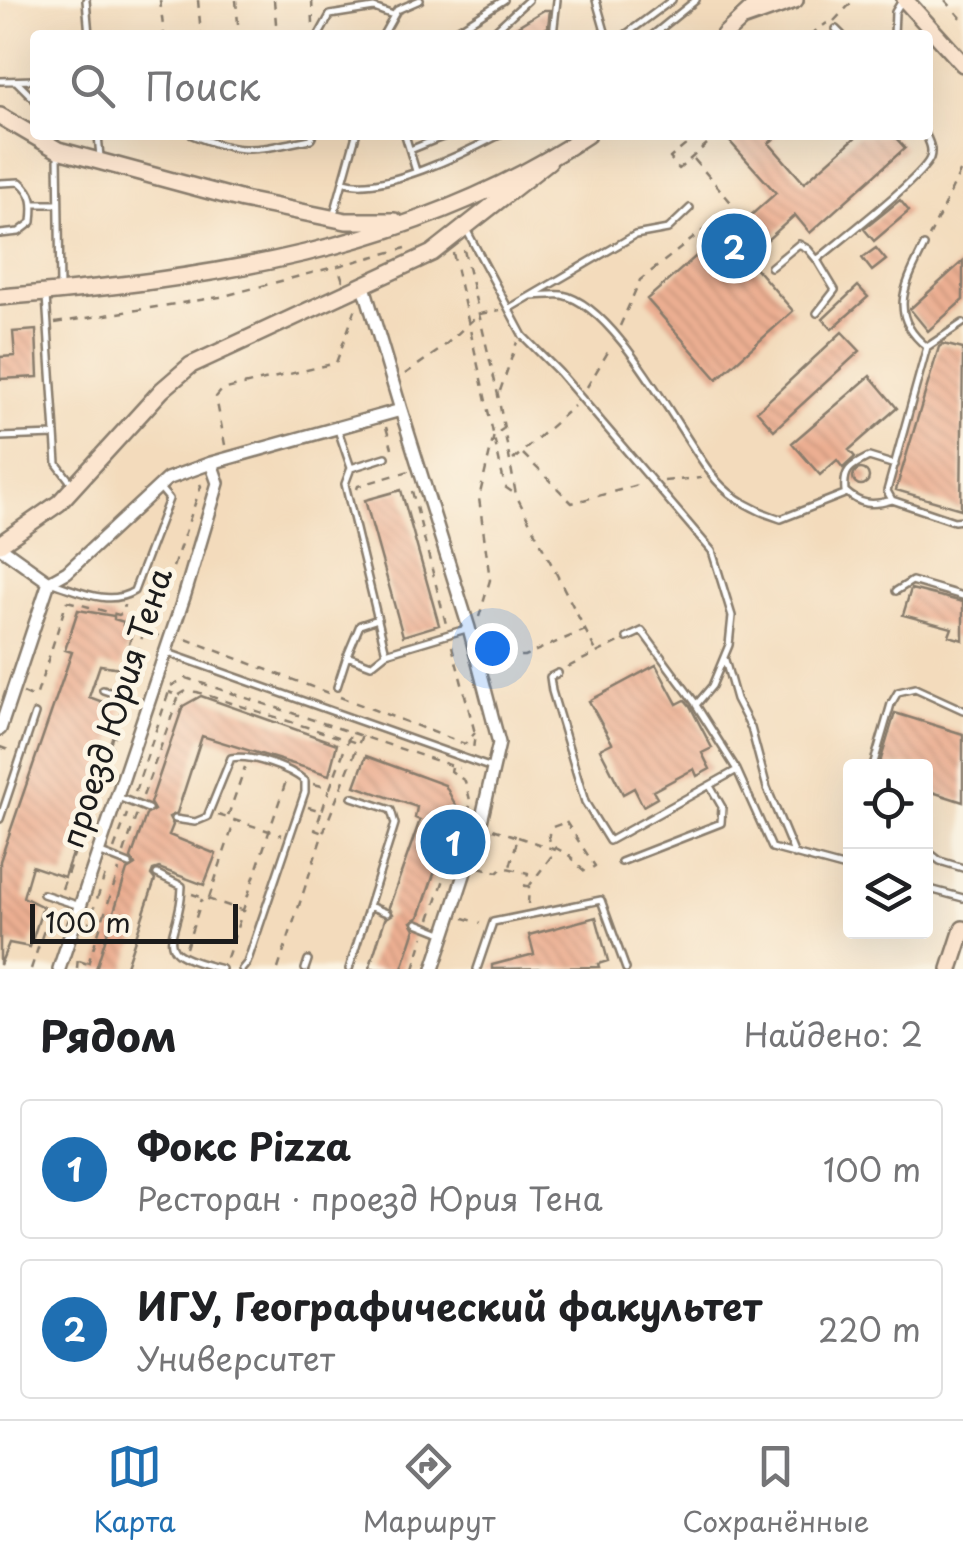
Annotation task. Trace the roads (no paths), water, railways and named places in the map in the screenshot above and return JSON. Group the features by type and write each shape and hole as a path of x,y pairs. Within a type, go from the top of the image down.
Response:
{"main road":[{"path":"730,30 762,0"},
{"path":"744,18 796,0"},
{"path":"904,0 932,30"},
{"path":"933,31 963,64"},
{"path":"0,107 30,132"},
{"path":"0,116 30,132"},
{"path":"0,546 75,487 162,390 192,365 227,346 357,293 464,236 549,161 580,140"},
{"path":"58,142 100,160 333,220 381,223 438,211"},
{"path":"0,297 272,263 332,248 438,211 549,161"},
{"path":"955,964 963,929"}],"street":[{"path":"357,293 402,410 473,626 476,655 500,744 488,796 433,969"},
{"name":"проезд Юрия Тена","path":"49,582 67,572 167,479 402,410"},
{"name":"проезд Юрия Тена","path":"59,969 218,483 212,463"},
{"path":"0,546 49,582 0,729"}],"lane":[{"path":"86,0 89,30"},
{"path":"385,30 392,15 420,0"},
{"path":"457,30 504,0"},
{"path":"495,30 528,0"},
{"path":"554,30 557,0"},
{"path":"596,0 605,30"},
{"path":"633,30 672,0"},
{"path":"659,30 696,0"},
{"path":"894,30 895,12 904,0"},
{"path":"322,30 330,16 374,8 392,15"},
{"path":"0,80 30,80"},
{"path":"15,80 30,95"},
{"path":"98,140 100,160"},
{"path":"204,140 247,152 306,140"},
{"path":"333,220 355,140"},
{"path":"407,140 414,172"},
{"path":"410,150 427,140"},
{"path":"345,182 358,186 414,172 488,140"},
{"path":"817,260 904,186 930,158 928,140"},
{"path":"58,142 54,435 56,464 75,487"},
{"path":"0,183 20,182 31,192 33,204 32,222 19,232 0,234"},
{"path":"33,204 58,204"},
{"path":"510,308 635,235 668,228 690,208"},
{"path":"464,236 521,332 712,551 732,616 729,645 712,686 696,705"},
{"path":"771,267 799,244 808,248 834,290 817,313"},
{"path":"924,246 909,278 902,310 910,333 927,347"},
{"path":"531,296 564,295 589,308 618,334 718,483 742,502 781,519 847,493"},
{"path":"892,500 888,490 927,347 963,324"},
{"path":"337,428 350,468 345,484 386,653"},
{"path":"0,437 54,435"},
{"path":"350,468 386,456"},
{"path":"895,465 870,457 850,466 844,476 847,493 856,501 876,505 892,500 954,521 963,520"},
{"path":"49,582 107,599 122,598 134,591 169,498 159,487"},
{"path":"896,591 912,581 963,596"},
{"path":"337,687 360,625 378,620"},
{"path":"347,656 371,665 386,653 473,626"},
{"path":"627,638 642,631 696,705 737,770 772,848 843,867"},
{"path":"169,642 495,769"},
{"path":"724,658 736,698 751,728 767,788 795,854"},
{"path":"558,672 550,678 552,691 585,802 609,841 737,770"},
{"path":"875,759 898,692 915,688 963,710"},
{"path":"104,690 148,705"},
{"path":"0,818 36,714"},
{"path":"175,819 195,822 207,817 231,758 248,758 305,781 242,969"},
{"path":"621,862 721,824 722,808 710,786"},
{"path":"348,969 395,824 391,810 352,796"},
{"path":"117,797 141,803 148,809"},
{"path":"98,852 120,864 129,864"},
{"path":"933,855 963,868"},
{"path":"157,874 182,886 170,948 183,957 222,969"},
{"path":"933,890 963,898"},
{"path":"44,894 80,906"},
{"path":"477,969 493,922 601,900 626,969"},
{"path":"369,906 387,913"},
{"path":"417,924 445,934"},
{"path":"305,969 308,960"}],"place":[{"name":"ИГУ, Географический факультет","path":"734,246"},
{"name":"Фокс Pizza","path":"453,842"}]}
